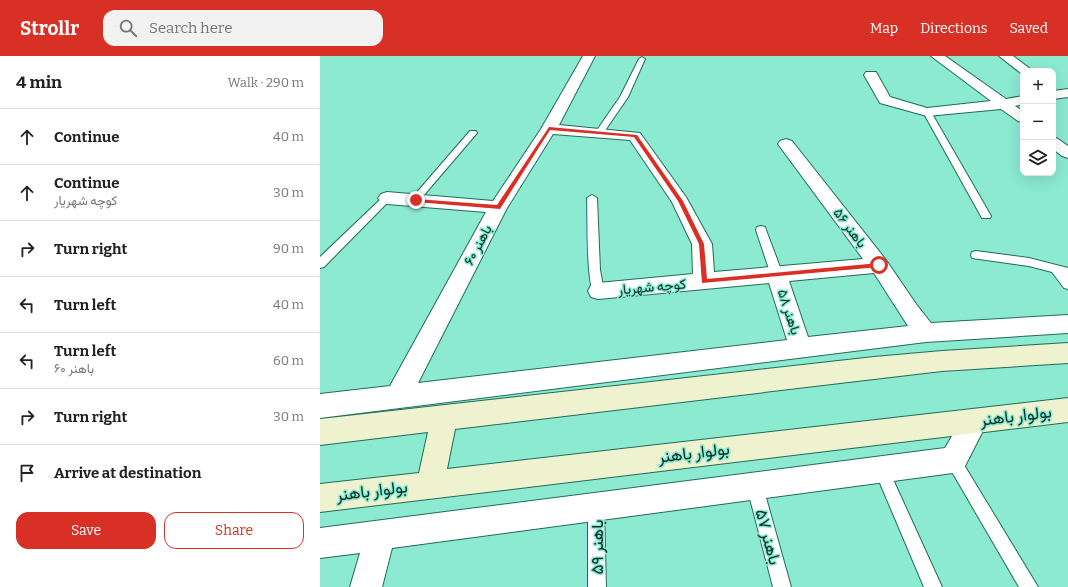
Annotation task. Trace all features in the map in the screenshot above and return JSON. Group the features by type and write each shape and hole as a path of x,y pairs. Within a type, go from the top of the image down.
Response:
{"main road":[{"path":"320,432 874,368 942,361 1068,353"},
{"name":"بولوار باهنر","path":"320,498 1068,410"},
{"path":"430,484 444,418"}],"street":[{"name":"باهنر ۶۰","path":"398,396 498,207 549,128 589,56"},
{"path":"937,56 1020,116"},
{"path":"1004,56 1022,68"},
{"path":"871,75 885,100 928,112 1004,104 1020,101"},
{"path":"549,128 635,136 680,201 702,244 704,282"},
{"name":"باهنر ۵۶","path":"786,144 879,265 908,310 926,333"},
{"path":"1056,144 1068,153"},
{"path":"386,198 498,207"},
{"name":"کوچه شهریار","path":"598,291 879,265"},
{"name":"باهنر ۵۸","path":"777,275 801,349"},
{"path":"320,406 926,333 1068,324"},
{"path":"863,341 874,368"},
{"path":"320,543 953,460 975,421"},
{"path":"366,587 380,536"}],"lane":[{"path":"599,133 624,97 642,59"},
{"path":"928,112 986,216"},
{"path":"416,200 473,133"},
{"path":"320,264 386,198"},
{"path":"592,198 598,291"},
{"path":"761,230 777,275"},
{"path":"976,256 1029,262 1068,272"},
{"path":"1056,269 1068,285"},
{"path":"953,460 1029,587"},
{"path":"881,469 933,587"},
{"name":"باهنر ۵۷","path":"755,487 782,587"},
{"name":"باهنر ۵۹","path":"596,508 597,587"}],"route":[{"path":"416,200 498,207 549,128 635,136 680,201 702,244 704,282 879,265"}]}
